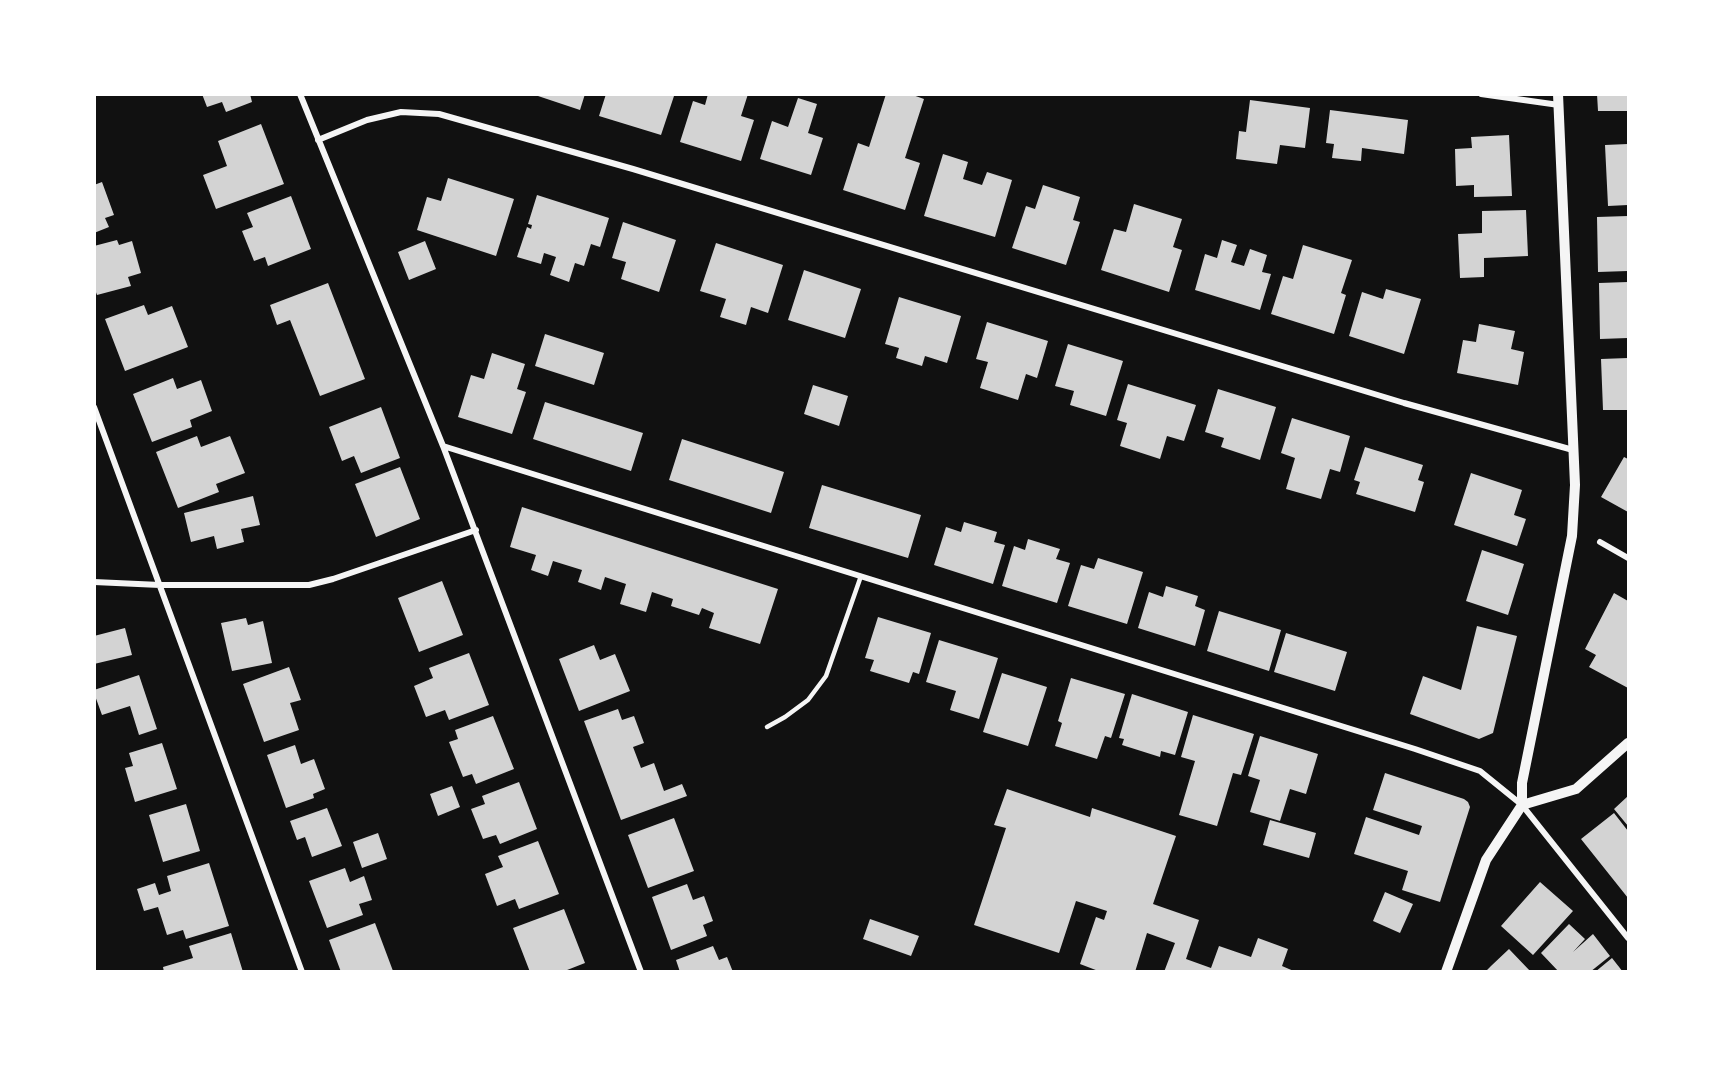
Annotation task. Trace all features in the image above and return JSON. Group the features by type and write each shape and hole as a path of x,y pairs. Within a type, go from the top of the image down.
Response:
{"street":[{"path":"300,94 476,530 641,972"},
{"path":"1446,972 1486,860 1522,805 1522,783 1572,536 1575,485 1558,100 1481,94"},
{"path":"318,140 367,120 401,112 439,114 633,169 1404,403 1573,450"},
{"path":"94,407 302,972"},
{"path":"443,446 1480,771 1522,805 1629,938"},
{"path":"94,582 160,585 309,585 333,579 476,530"},
{"path":"1600,542 1629,558"},
{"path":"1522,805 1576,789 1629,743"}],"lane":[{"path":"767,727 808,700 826,676 861,576"}],"building":[{"path":"202,94 250,94 252,102 226,112 222,102 207,107"},
{"path":"532,94 585,94 580,110"},
{"path":"606,94 674,96 661,135 599,116"},
{"path":"708,94 748,94 741,116 754,120 741,161 680,142 693,101 705,105"},
{"path":"886,94 910,94 924,99 905,158 920,163 905,210 843,190 858,143 869,147"},
{"path":"1597,94 1628,94 1628,111 1598,111"},
{"path":"798,98 817,104 808,133 823,138 811,175 760,159 772,121 788,127"},
{"path":"1250,100 1310,108 1305,148 1280,145 1277,164 1236,159 1239,131 1246,132"},
{"path":"1330,110 1408,120 1404,154 1362,148 1361,161 1332,158 1334,144 1326,143"},
{"path":"261,124 284,184 216,209 203,175 227,166 218,141"},
{"path":"1509,135 1512,196 1474,197 1474,185 1456,186 1455,149 1472,148 1471,137"},
{"path":"1628,144 1628,205 1608,206 1605,145"},
{"path":"943,154 968,162 963,179 982,185 987,172 1012,180 995,237 924,216"},
{"path":"448,178 514,199 496,256 417,230 427,197 441,201"},
{"path":"102,182 114,215 105,218 109,227 94,233 94,185"},
{"path":"1043,185 1080,197 1073,220 1080,222 1066,265 1012,248 1026,206 1035,209"},
{"path":"537,195 609,218 600,247 591,244 584,266 575,263 569,282 550,275 556,257 544,253 541,264 517,257 527,227 531,229 532,225 528,224"},
{"path":"291,196 311,249 268,266 265,257 254,261 242,231 253,227 247,213"},
{"path":"1134,204 1182,219 1173,247 1182,250 1169,292 1101,270 1114,229 1126,232"},
{"path":"1526,210 1528,256 1484,258 1484,277 1460,278 1458,234 1482,233 1482,211"},
{"path":"1628,216 1628,271 1598,272 1597,217"},
{"path":"623,222 676,240 659,292 621,279 626,262 612,258"},
{"path":"117,240 119,245 132,241 141,273 128,277 131,286 97,295 94,287 94,246"},
{"path":"1222,240 1237,245 1231,262 1244,266 1250,249 1267,255 1262,272 1271,274 1260,310 1195,290 1205,254 1217,258"},
{"path":"425,241 436,269 409,280 398,252"},
{"path":"716,243 783,265 768,313 751,307 746,325 720,317 726,299 700,291"},
{"path":"1303,245 1352,260 1341,293 1346,295 1334,334 1271,314 1283,276 1293,279"},
{"path":"804,270 861,289 845,338 788,320"},
{"path":"1628,282 1628,338 1600,339 1599,283"},
{"path":"328,283 365,379 320,396 290,320 277,325 270,305"},
{"path":"1386,289 1421,299 1404,354 1349,336 1362,292 1383,299"},
{"path":"899,297 961,316 947,363 925,356 922,366 896,358 899,348 885,344"},
{"path":"144,305 148,315 172,306 188,347 125,371 105,319"},
{"path":"987,322 1048,341 1037,378 1026,374 1018,400 980,388 988,362 976,359"},
{"path":"1479,324 1515,331 1511,349 1524,352 1518,385 1457,373 1463,340 1476,342"},
{"path":"545,334 604,353 594,385 535,366"},
{"path":"1068,344 1123,361 1106,416 1070,405 1074,391 1055,386"},
{"path":"492,353 525,364 517,389 526,392 512,434 458,417 471,375 484,379"},
{"path":"1628,358 1628,410 1603,410 1601,359"},
{"path":"173,378 177,389 201,380 212,411 190,420 192,427 152,442 133,394"},
{"path":"1128,384 1196,405 1184,441 1167,436 1160,459 1120,446 1127,423 1117,420"},
{"path":"813,385 848,396 839,426 804,414"},
{"path":"1218,389 1276,407 1260,460 1221,447 1224,438 1205,432"},
{"path":"545,402 643,433 631,471 533,439"},
{"path":"381,407 400,458 361,473 354,456 342,461 329,427"},
{"path":"1292,418 1350,436 1340,472 1330,469 1321,499 1286,489 1295,458 1281,453"},
{"path":"197,436 201,447 230,436 245,473 216,484 219,492 178,508 156,452"},
{"path":"682,439 784,472 771,513 669,480"},
{"path":"1365,447 1423,465 1418,480 1424,482 1415,512 1356,494 1360,482 1354,480"},
{"path":"1624,457 1628,459 1628,512 1601,497"},
{"path":"400,467 420,519 376,537 355,484"},
{"path":"1471,473 1522,490 1514,515 1526,519 1517,546 1454,525"},
{"path":"822,485 921,515 908,558 809,528"},
{"path":"253,496 260,525 241,529 244,542 217,549 214,536 191,542 184,513"},
{"path":"522,507 778,589 760,644 709,628 714,613 702,608 699,615 671,606 673,599 652,592 646,612 620,604 626,584 605,577 601,590 578,582 582,570 553,561 548,576 531,570 536,555 510,547"},
{"path":"964,522 997,532 994,542 1005,545 993,584 934,565 946,527 961,532"},
{"path":"1028,539 1060,549 1056,559 1070,563 1057,603 1002,586 1014,546 1025,550"},
{"path":"1482,550 1524,564 1508,615 1466,601"},
{"path":"1098,558 1143,572 1127,624 1068,606 1081,565 1094,569"},
{"path":"442,581 463,635 419,652 398,598"},
{"path":"1166,586 1198,596 1195,606 1205,610 1195,646 1138,628 1149,592 1163,597"},
{"path":"1614,593 1628,601 1628,688 1589,667 1596,655 1585,649"},
{"path":"1219,611 1281,630 1269,671 1207,651"},
{"path":"878,617 931,633 919,674 913,672 909,683 870,671 874,660 865,658"},
{"path":"246,618 248,625 263,621 272,663 232,671 221,623"},
{"path":"1477,626 1517,636 1493,733 1479,739 1410,714 1423,676 1461,690"},
{"path":"125,628 132,655 94,664 94,636"},
{"path":"1286,633 1347,652 1335,691 1274,672"},
{"path":"939,640 998,658 979,719 950,710 956,691 926,682"},
{"path":"594,645 600,660 615,654 630,691 579,711 559,659"},
{"path":"469,653 489,705 449,720 445,710 426,717 414,686 433,678 429,668"},
{"path":"289,667 301,700 290,703 299,730 264,742 243,684"},
{"path":"1002,673 1047,687 1028,746 983,732"},
{"path":"139,675 157,729 139,735 130,706 102,715 94,690"},
{"path":"1071,678 1125,694 1111,738 1105,736 1097,759 1055,746 1062,723 1058,721"},
{"path":"1132,694 1188,712 1175,755 1161,751 1160,757 1122,745 1124,739 1119,738"},
{"path":"618,709 622,720 634,716 644,743 633,747 641,768 654,763 664,791 682,784 687,796 621,820 584,721"},
{"path":"1193,715 1254,734 1241,775 1233,773 1217,826 1179,815 1195,761 1181,757"},
{"path":"493,716 514,769 476,784 472,774 463,777 449,742 458,739 455,730"},
{"path":"1260,736 1318,754 1306,794 1290,789 1280,821 1250,812 1260,780 1248,776"},
{"path":"162,743 177,789 135,802 125,768 133,766 129,753"},
{"path":"295,745 301,764 314,759 325,789 313,794 314,798 286,808 267,755"},
{"path":"1385,773 1468,802 1470,807 1440,902 1402,890 1408,871 1354,854 1366,817 1419,835 1422,826 1373,810"},
{"path":"519,782 537,829 500,844 496,835 483,839 471,809 485,804 482,796"},
{"path":"452,786 460,807 438,816 430,794"},
{"path":"1007,789 1090,817 1092,808 1176,836 1153,904 1199,920 1186,959 1211,968 1219,946 1251,957 1258,938 1288,949 1282,966 1296,972 1164,972 1175,943 1147,933 1135,972 1101,972 1080,964 1096,917 1104,920 1107,911 1076,901 1059,953 974,925 1006,828 994,825"},
{"path":"1628,796 1628,826 1614,809"},
{"path":"186,804 200,851 163,862 149,815"},
{"path":"327,808 342,846 312,857 305,837 297,840 290,821"},
{"path":"1614,813 1628,831 1628,898 1581,839"},
{"path":"674,818 694,871 648,888 628,835"},
{"path":"1270,820 1316,833 1309,858 1263,845"},
{"path":"378,833 387,859 362,868 353,842"},
{"path":"538,841 559,894 519,909 515,899 497,906 485,874 503,867 498,856"},
{"path":"209,863 229,926 186,939 183,930 167,935 158,907 144,911 137,889 155,883 159,895 171,891 167,876"},
{"path":"345,868 350,882 364,876 372,900 359,904 363,915 327,928 309,881"},
{"path":"1540,882 1573,911 1533,955 1501,926"},
{"path":"687,884 693,900 704,896 713,921 703,925 707,936 671,950 652,897"},
{"path":"1385,892 1413,904 1400,933 1373,921"},
{"path":"564,909 585,963 562,972 530,972 513,928"},
{"path":"870,919 919,936 911,956 863,939"},
{"path":"375,923 393,971 341,972 329,940"},
{"path":"1569,924 1585,939 1573,952 1593,934 1610,956 1590,972 1559,972 1541,953"},
{"path":"231,933 243,972 164,972 163,967 193,958 189,946"},
{"path":"713,946 719,960 727,957 733,972 680,972 676,960"},
{"path":"1509,949 1531,972 1485,972 1491,966"},
{"path":"1612,958 1623,972 1595,972"}]}
